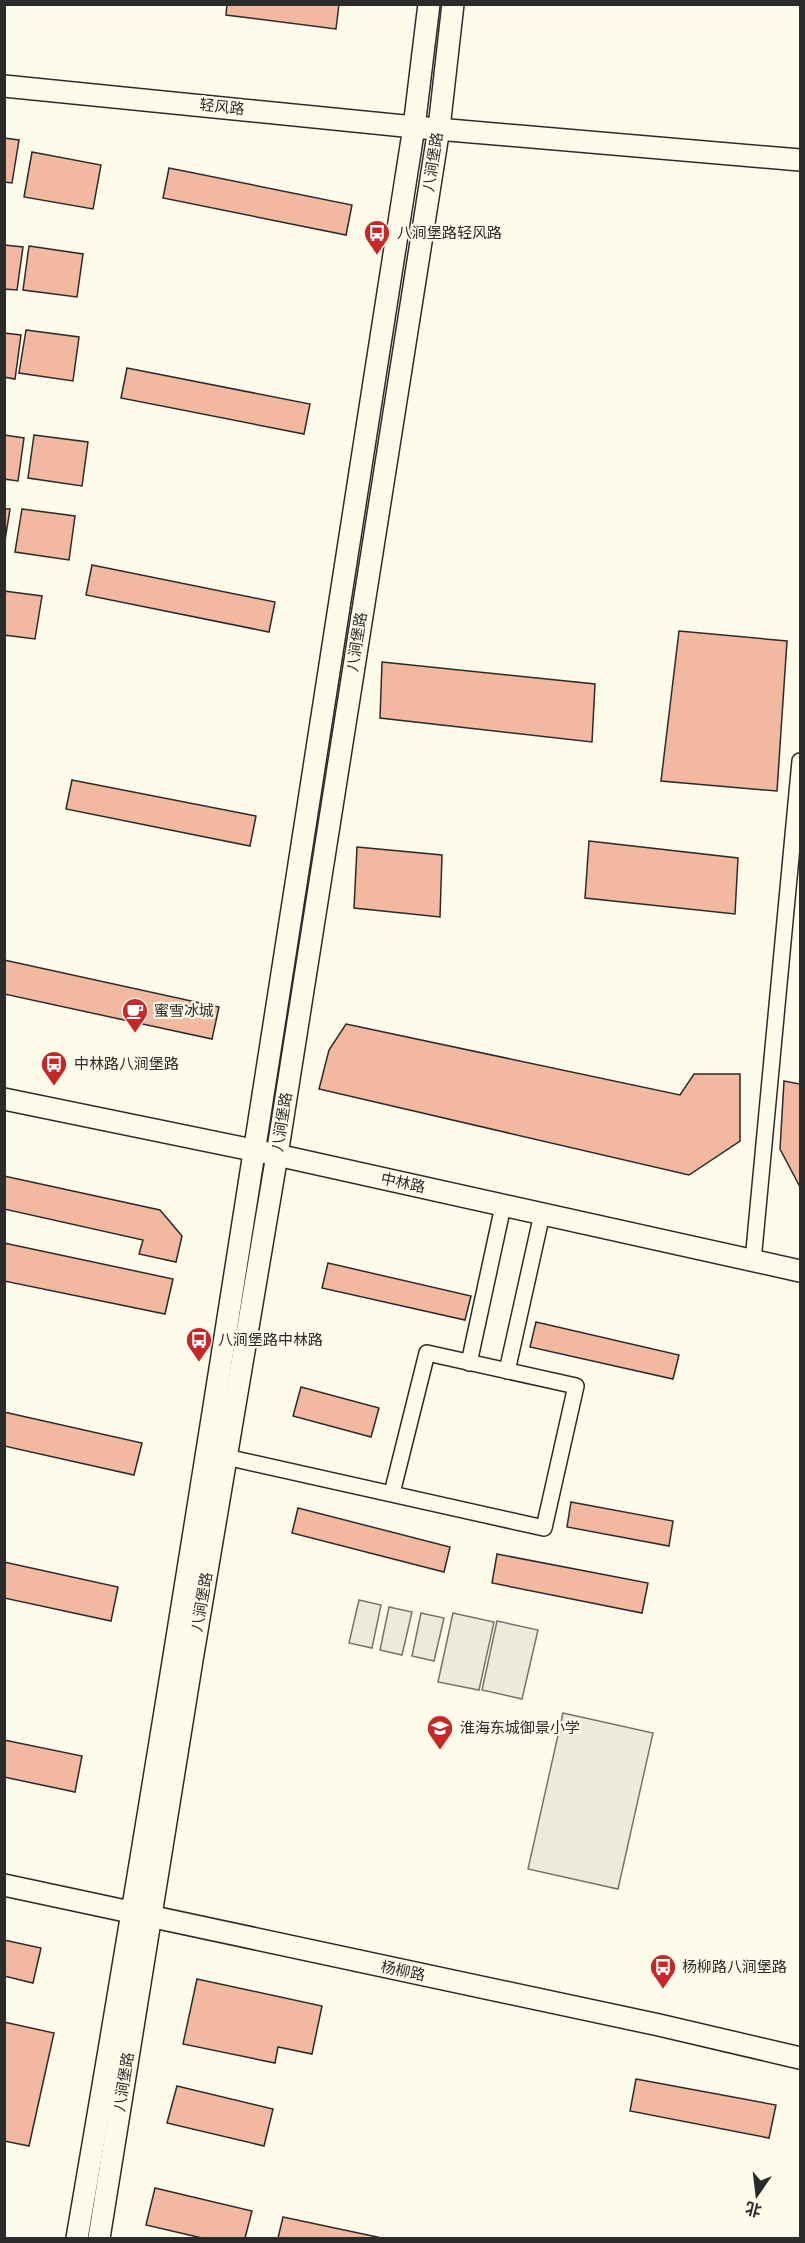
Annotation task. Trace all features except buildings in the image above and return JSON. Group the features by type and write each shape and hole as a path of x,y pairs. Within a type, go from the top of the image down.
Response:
{"street":[{"name":"八涧堡路","path":"99,2238 141,1916 253,1151 414,127 429,4"},
{"name":"八涧堡路","path":"77,2238 141,1916 226,1457 277,1155 439,128 453,4"},
{"name":"轻风路","path":"4,86 414,127 801,160"},
{"path":"753,1261 801,761"},
{"name":"中林路","path":"4,1099 277,1155 801,1271"},
{"path":"468,1363 503,1206"},
{"path":"507,1371 542,1214"},
{"path":"226,1457 544,1527 576,1386 427,1353 392,1493"},
{"name":"杨柳路","path":"4,1885 801,2058"}],"shaded area":[{"path":"359,1600 381,1605 372,1648 349,1643"},
{"path":"389,1607 412,1612 402,1655 380,1650"},
{"path":"421,1613 444,1618 434,1661 412,1656"},
{"path":"453,1613 494,1622 479,1690 438,1682"},
{"path":"497,1621 538,1630 522,1699 482,1690"},
{"path":"563,1713 653,1733 618,1889 528,1869"}],"place":[{"name":"八涧堡路轻风路","path":"377,256"},
{"name":"蜜雪冰城","path":"135,1034"},
{"name":"中林路八涧堡路","path":"54,1087"},
{"name":"八涧堡路中林路","path":"199,1363"},
{"name":"淮海东城御景小学","path":"440,1751"},
{"name":"杨柳路八涧堡路","path":"663,1990"}]}
